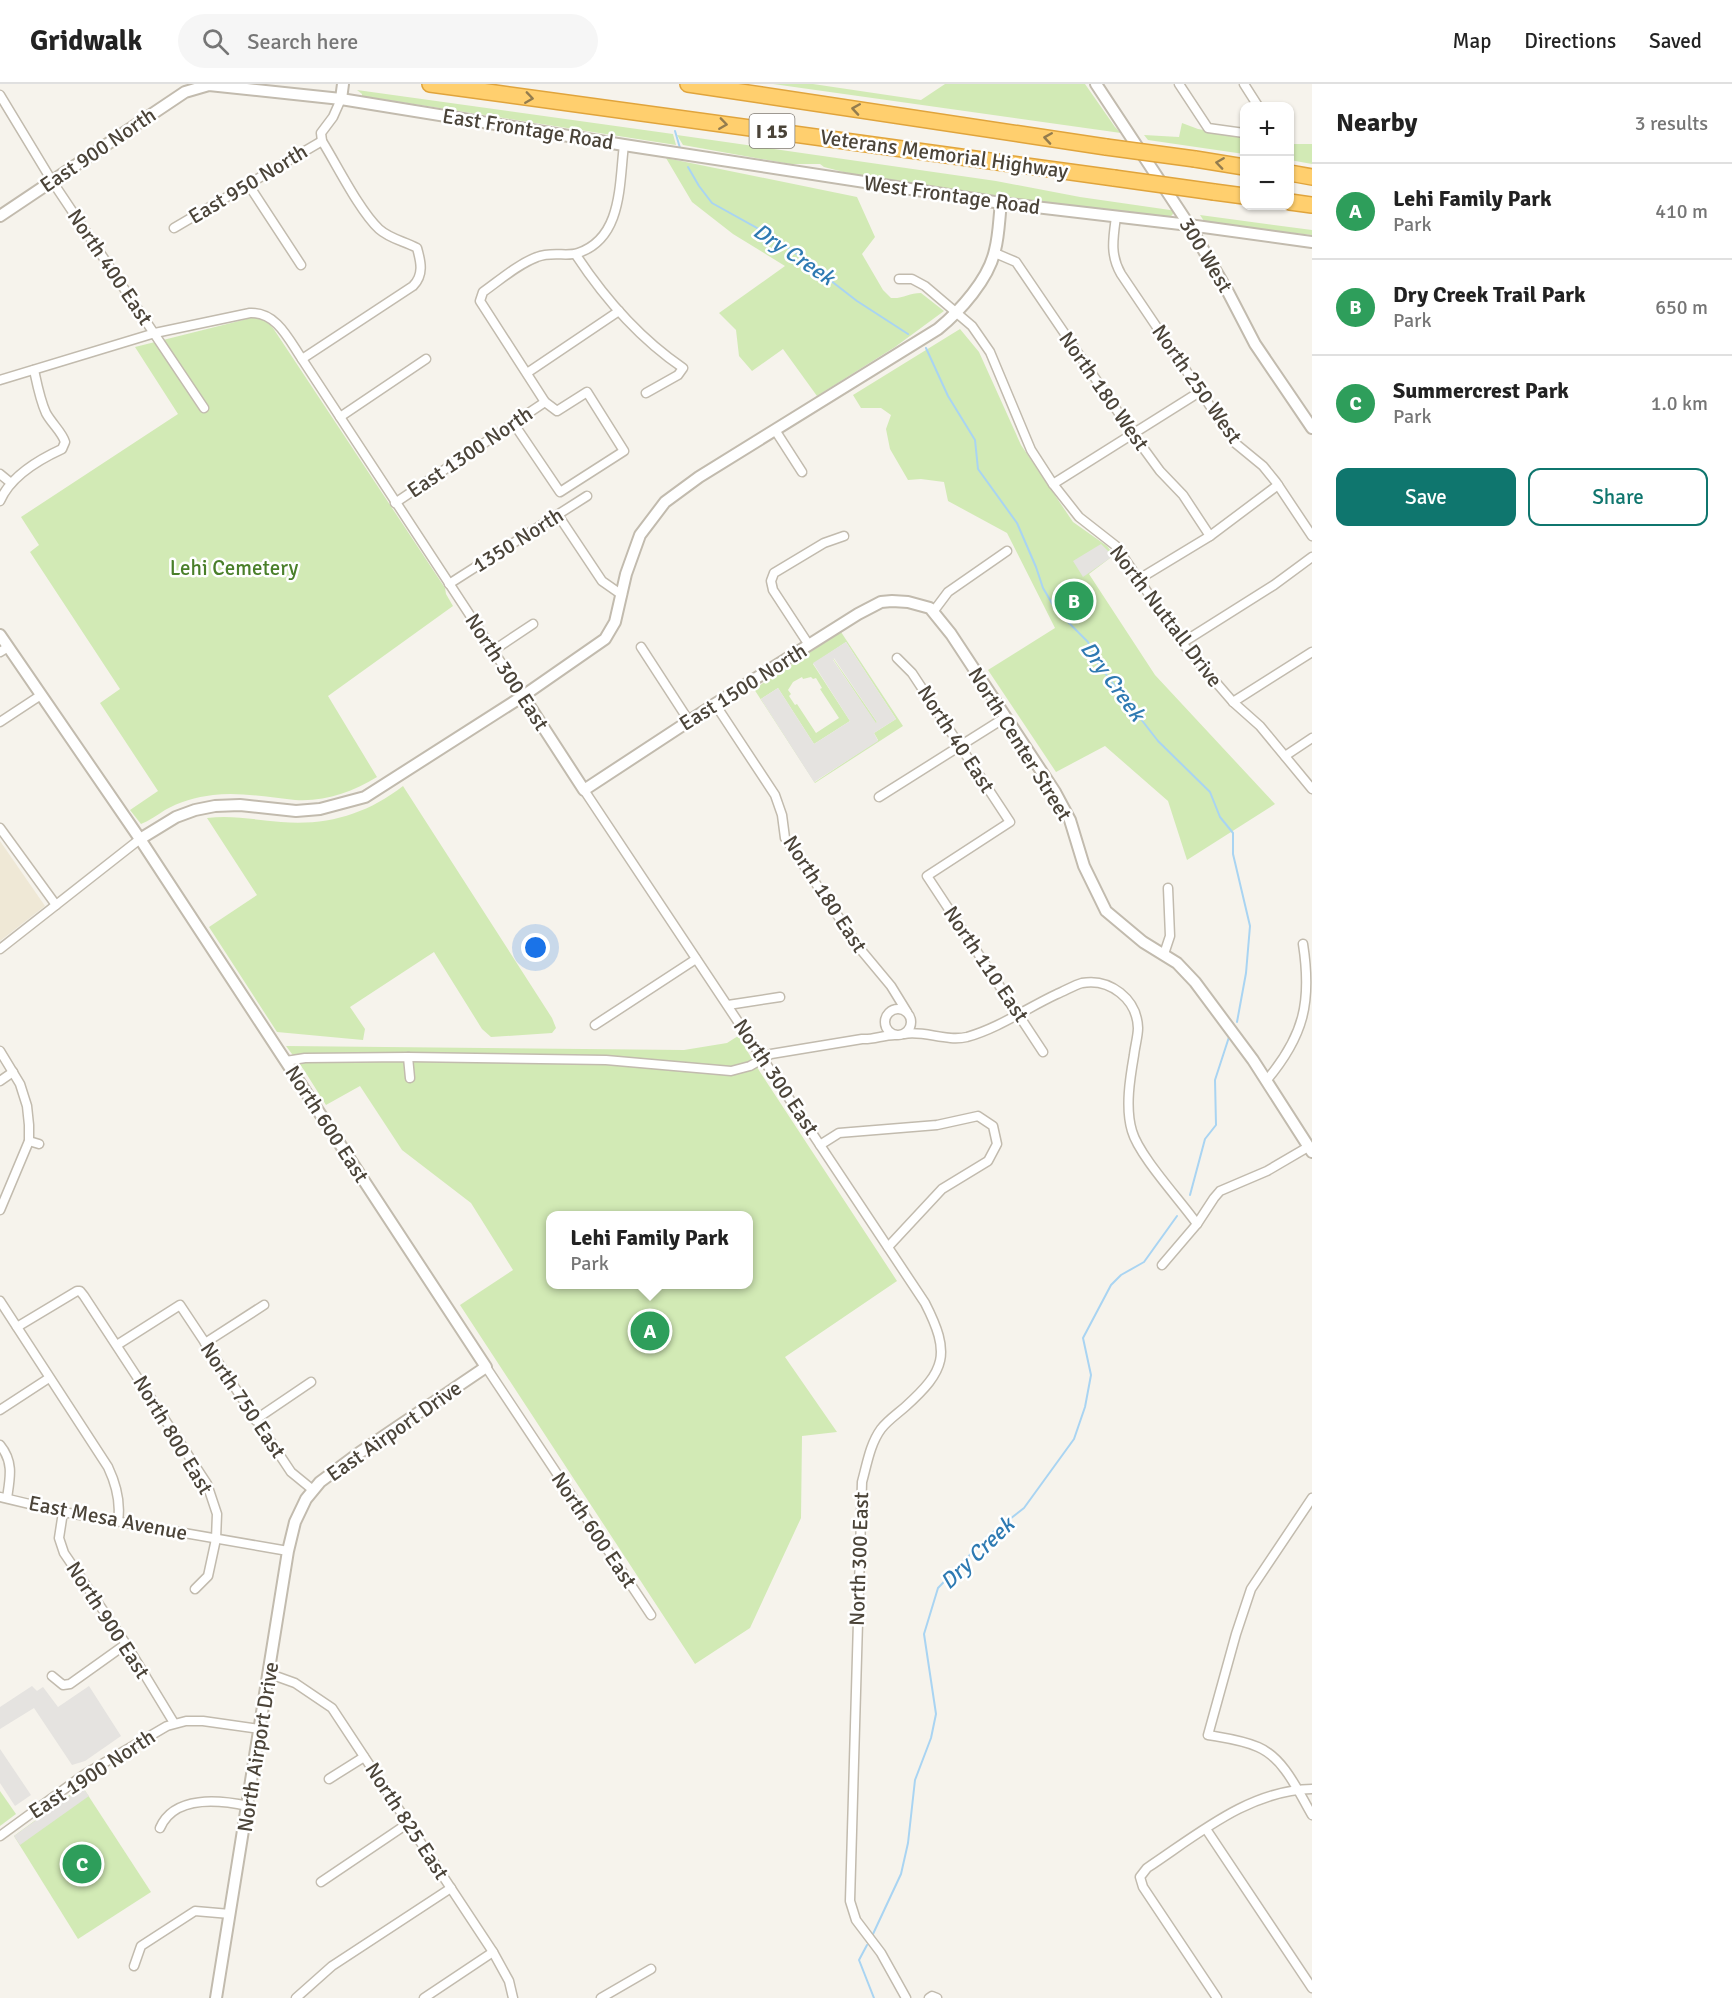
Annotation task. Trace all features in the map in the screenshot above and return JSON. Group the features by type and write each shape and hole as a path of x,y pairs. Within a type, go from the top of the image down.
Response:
{"highway":[{"name":"Veterans Memorial Highway","path":"430,84 1240,195"},
{"name":"Veterans Memorial Highway","path":"688,84 1240,166"},
{"path":"1294,174 1312,177"},
{"path":"1294,203 1312,205"}],"street":[{"path":"303,359 413,286 418,280 421,268 417,248 390,237 378,228 367,214 322,141 321,133 333,117 341,99 343,84"},
{"name":"300 West","path":"1096,84 1189,225 1255,344 1312,428"},
{"path":"1179,84 1208,128 1240,132"},
{"path":"1244,84 1255,102"},
{"name":"East 900 North","path":"0,216 185,92 198,87 209,85 341,99"},
{"name":"North 400 East","path":"0,95 52,181 204,408"},
{"name":"East Frontage Road","path":"341,99 716,159"},
{"name":"East 950 North","path":"174,228 322,141"},
{"path":"514,424 560,492 624,451 587,392 557,411 546,402 480,301 483,292 535,257 557,253 576,255 601,240 611,223 617,204 624,145"},
{"name":"West Frontage Road","path":"716,159 1001,203 1312,242"},
{"path":"248,184 301,265"},
{"path":"0,949 140,839 177,817 215,806 240,805 296,811 320,809 358,800 523,696 604,639 615,622 626,574 640,535 665,502 699,477 938,329 957,313 982,280 995,253 1001,203"},
{"name":"North 250 West","path":"1116,217 1112,247 1116,266 1235,443 1263,466 1312,536"},
{"name":"North 180 West","path":"995,253 1016,262 1133,434 1160,471 1183,495 1210,536"},
{"path":"576,255 595,283 619,311 657,351 683,368 678,375 646,393"},
{"name":"North Nuttall Drive","path":"899,279 912,279 922,284 972,326 990,352 1032,450 1053,484 1079,517 1116,546 1182,643 1233,702 1260,726 1312,789"},
{"path":"527,373 619,311"},
{"name":"North 300 East","path":"154,333 250,313 265,315 279,326 303,359 584,790 925,1303 934,1321 942,1353 936,1374 925,1390 881,1428 873,1444 862,1482 850,1901 856,1920 881,1953 906,1998"},
{"path":"0,380 154,333"},
{"path":"339,417 426,359"},
{"path":"0,501 11,483 22,473 62,449 65,442 45,411 34,370"},
{"path":"1053,484 1201,391"},
{"name":"East 1300 North","path":"395,502 546,402"},
{"path":"775,430 802,472"},
{"path":"0,474 11,483"},
{"path":"1139,579 1210,536 1278,485"},
{"name":"1350 North","path":"449,584 587,496"},
{"path":"558,515 602,581 622,595"},
{"path":"809,645 773,590 771,581 774,573 824,543 844,536"},
{"path":"933,612 948,592 1007,552"},
{"path":"1182,643 1265,591 1312,557"},
{"name":"East 1500 North","path":"584,790 858,614 881,602 908,602"},
{"name":"North Center Street","path":"908,602 930,608 951,634 1055,792 1070,820 1084,866 1106,911 1143,942 1177,963 1195,982 1266,1081 1310,1149"},
{"path":"494,650 533,624"},
{"name":"North 600 East","path":"0,635 4,650 41,694 140,839 651,1615"},
{"path":"641,647 689,721"},
{"path":"1233,702 1312,652"},
{"name":"North 40 East","path":"897,658 912,672 1010,822 927,876"},
{"path":"0,722 41,694"},
{"name":"North 180 East","path":"715,704 775,795 782,814 786,838 861,950 891,986 909,1015"},
{"path":"879,797 1006,717"},
{"path":"1285,756 1312,738"},
{"path":"0,828 56,905"},
{"name":"North 110 East","path":"927,876 1043,1052"},
{"path":"1164,954 1170,936 1168,888"},
{"path":"1266,1081 1290,1050 1304,1020 1309,999 1310,969 1303,944"},
{"path":"595,1025 696,959"},
{"path":"285,1061 305,1058 408,1057 597,1059 731,1071 750,1066 771,1054 862,1039 871,1040 917,1033 964,1037 996,1027 1081,983 1106,983 1121,992 1135,1010 1138,1028 1133,1058 1129,1119 1133,1134 1146,1157 1197,1224"},
{"path":"862,1039 880,1028 891,1002 891,986"},
{"path":"728,1005 780,997"},
{"path":"886,1016 897,1009 909,1015 918,1027 935,1036"},
{"path":"899,1035 910,1029 909,1015"},
{"path":"886,1016 886,1029 899,1035"},
{"path":"0,1052 20,1084 27,1106 29,1141 0,1210"},
{"path":"408,1057 410,1078"},
{"path":"0,1081 13,1072"},
{"path":"820,1144 839,1133 937,1125 978,1116 993,1126 997,1144 988,1161 942,1189 888,1247"},
{"path":"29,1141 39,1144"},
{"path":"1162,1265 1197,1224 1220,1191 1310,1149"},
{"name":"North 800 East","path":"17,1327 77,1290 80,1291 117,1345 207,1484 217,1514 216,1539 208,1576 195,1589"},
{"path":"0,1301 108,1467 117,1490 118,1521"},
{"name":"North 750 East","path":"117,1345 180,1305 255,1420 309,1494"},
{"path":"205,1343 264,1305"},
{"name":"East Airport Drive","path":"309,1494 359,1453 486,1367"},
{"path":"0,1410 49,1378"},
{"path":"255,1420 311,1382"},
{"path":"0,1445 11,1467 4,1497"},
{"name":"North Airport Drive","path":"218,1998 288,1551 295,1522 309,1494"},
{"name":"East Mesa Avenue","path":"4,1497 63,1512 288,1551"},
{"path":"1312,1498 1251,1589 1208,1735 1238,1740 1260,1748 1280,1764 1312,1815"},
{"name":"North 900 East","path":"63,1512 59,1538 64,1553 126,1644 174,1723"},
{"path":"52,1676 63,1685 70,1684 126,1644"},
{"name":"North 825 East","path":"270,1674 295,1683 332,1708 493,1952 509,1980 513,1998"},
{"name":"East 1900 North","path":"0,1836 88,1772 154,1732 174,1723 203,1721 260,1729"},
{"path":"328,1779 364,1757"},
{"path":"1217,1998 1143,1887 1140,1877 1147,1868 1252,1801 1297,1789 1312,1789"},
{"path":"160,1828 164,1818 192,1804 225,1801 248,1806"},
{"path":"321,1882 407,1824"},
{"path":"1206,1829 1312,1988"},
{"path":"296,1998 332,1966 451,1888"},
{"path":"134,1966 141,1946 195,1911 230,1914"},
{"path":"424,1998 493,1952"},
{"path":"601,1998 651,1969"},
{"path":"929,1998 932,1996 937,1998"}],"shaded area":[{"path":"1101,544 1113,556 1083,577 1073,561"},
{"path":"846,642 896,719 874,733 878,741 814,782 761,699 778,688 814,744 850,721 813,663","holes":["834,658 877,722 833,660"]},
{"path":"0,841 45,906 0,941"},
{"path":"32,1686 37,1691 43,1687 58,1707 89,1686 121,1736 85,1761 72,1765 34,1708 0,1729 0,1707"},
{"path":"0,1749 31,1795 15,1806 0,1783"},
{"path":"82,1787 89,1796 20,1845 14,1836"}],"green space":[{"path":"773,84 813,84 921,100 945,84 1085,84 1121,133"},
{"path":"357,90 673,134 676,145 362,96"},
{"path":"1182,123 1198,129 1240,136 1240,153 1148,140 1144,135 1179,137"},
{"path":"677,135 996,181 1080,197 1174,209 1168,219 867,178 820,164 790,164 683,145"},
{"path":"1294,144 1312,144 1312,164 1294,161"},
{"path":"666,158 857,197 875,237 862,254 883,290 891,298 921,293 944,311 895,347 817,396 783,349 752,371 739,356 736,330 719,313 785,266 733,234 692,202"},
{"path":"1200,215 1312,230 1312,235 1211,224 1211,222 1204,221"},
{"name":"Lehi Cemetery","path":"255,317 266,321 273,328 445,588 453,606 328,696 377,777 328,798 295,800 233,794 200,797 165,810 141,824 130,810 158,791 100,703 120,689 30,552 39,545 21,517 178,414 135,347"},
{"path":"960,329 979,352 1021,445 1073,522 1107,546 1114,555 1089,574 1155,675 1275,804 1187,860 1168,801 1105,746 1056,772 988,670 1055,628 1007,533 948,501 944,482 908,480 890,449 886,429 891,415 881,408 861,408 853,395"},
{"path":"841,632 903,726 815,783 754,689","holes":["846,642 896,719 874,733 878,740 815,782 761,699 778,688 814,744 850,721 813,664","802,677 803,679 816,678 822,688 820,689 839,718 816,733 789,696 791,694 788,690 793,682"]},
{"path":"833,659 877,722 876,724"},
{"path":"403,786 552,1018 556,1028 552,1033 491,1037 482,1029 434,952 350,1007 365,1029 363,1040 277,1032 209,927 257,895 207,818 235,817 298,823 330,820 361,811"},
{"path":"738,1036 897,1281 785,1357 837,1432 802,1436 801,1518 750,1628 695,1664 460,1305 513,1270 471,1203 402,1150 360,1086 326,1105 286,1046 684,1050 727,1043"},
{"path":"82,1786 151,1892 78,1939 14,1836"},
{"path":"0,1791 16,1814 0,1826"}],"waterway":[{"name":"Dry Creek","path":"675,131 680,148"},
{"name":"Dry Creek","path":"688,167 712,203 777,239 857,301 908,334"},
{"name":"Dry Creek","path":"926,348 948,396 975,440 978,469 1017,523 1043,588 1056,610 1088,642 1098,664 1158,741 1210,792 1220,817 1233,833 1233,854 1250,926 1246,973 1237,1022"},
{"name":"Dry Creek","path":"1190,1195 1205,1139 1216,1125 1215,1080 1229,1037"},
{"name":"Dry Creek","path":"873,1934 901,1874 908,1843 915,1780 931,1738 936,1714 924,1634 938,1588 988,1536 1024,1508 1074,1439 1085,1407 1091,1375 1083,1338 1111,1285 1121,1275 1144,1262 1177,1216"},
{"name":"Dry Creek","path":"867,1945 859,1960 874,1998"}],"place":[{"name":"Dry Creek Trail Park","path":"1074,601"},
{"name":"Lehi Family Park","path":"650,1331"},
{"name":"Summercrest Park","path":"82,1864"}]}
